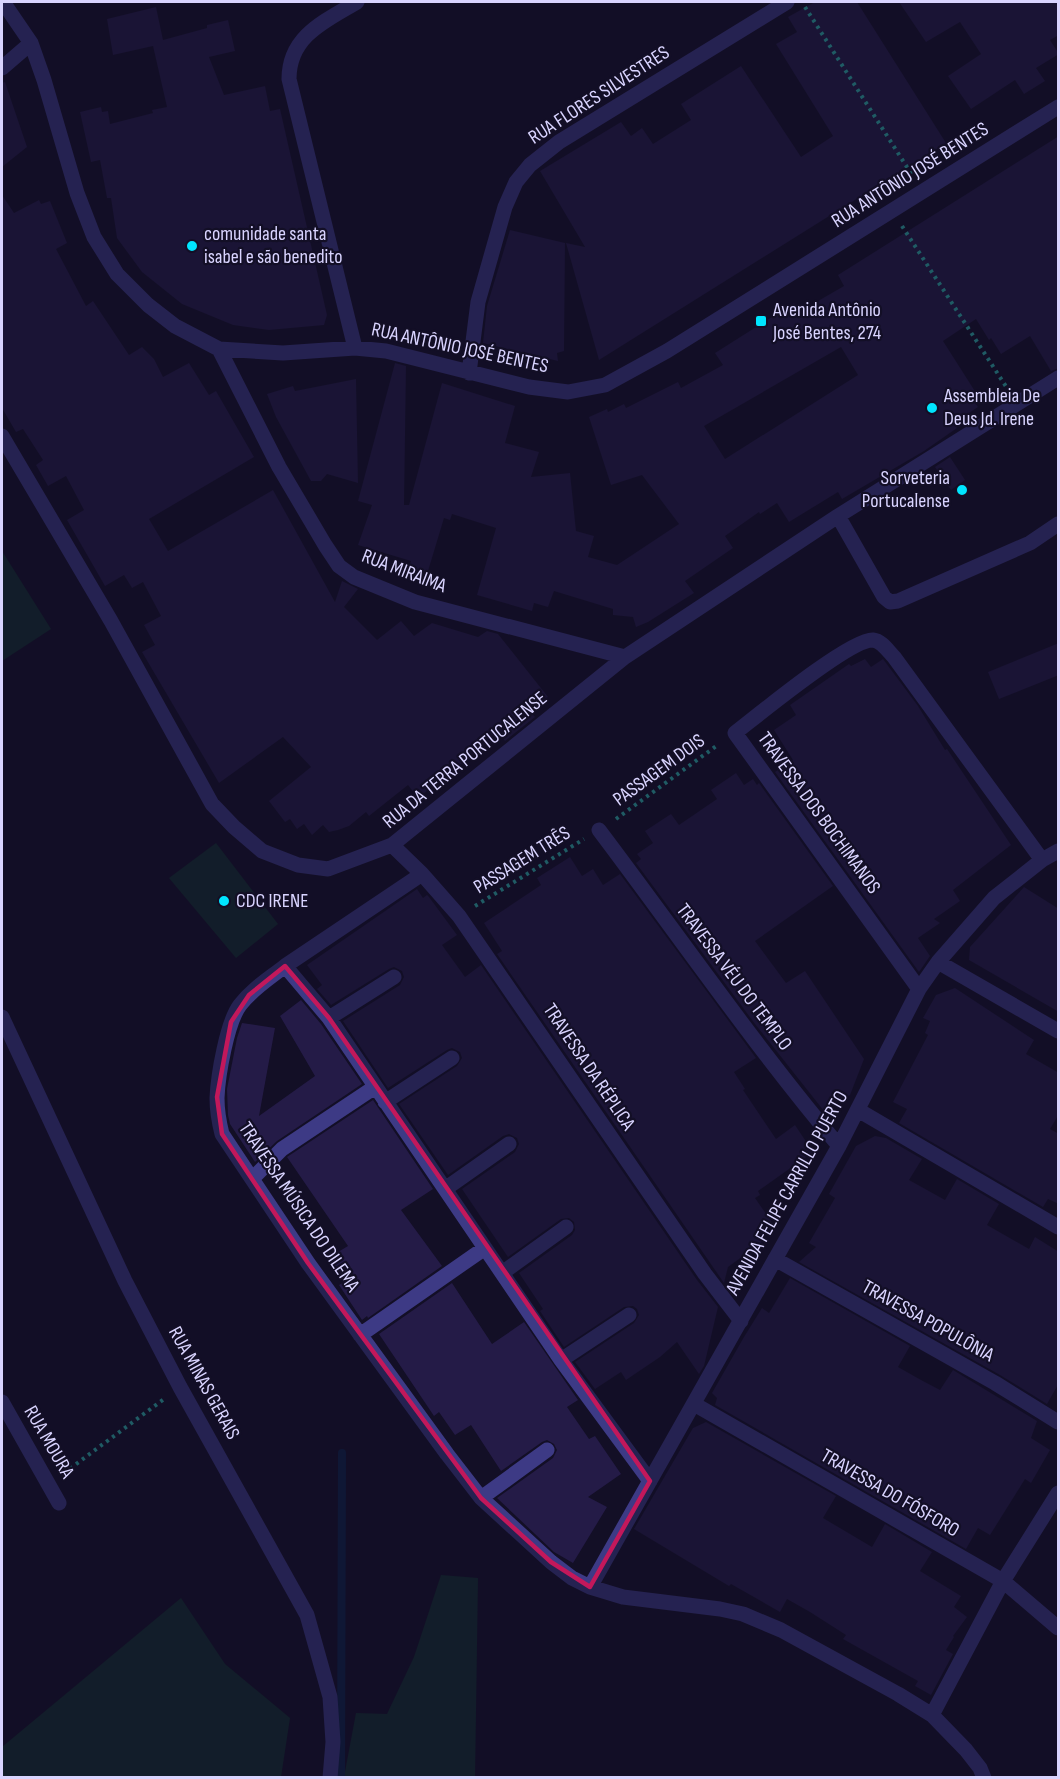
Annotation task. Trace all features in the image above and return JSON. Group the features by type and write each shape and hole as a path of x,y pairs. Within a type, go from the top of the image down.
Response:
{"street":[{"name":"RUA ANTÔNIO JOSÉ BENTES","path":"3,2 31,43 71,173 94,237 117,274 148,305 175,326 219,349 282,353 356,348 386,351 530,387 568,392 605,385 667,351 1059,108"},
{"path":"356,348 289,79 289,64 301,41 313,30 357,2"},
{"name":"RUA FLORES SILVESTRES","path":"469,373 478,302 497,232 516,182 530,165 560,142 787,2"},
{"path":"2,68 31,43"},
{"name":"RUA MIRAIMA","path":"219,349 279,467 324,545 339,566 354,577 415,602 625,657"},
{"name":"RUA DA TERRA PORTUCALENSE","path":"2,436 111,621 212,804 262,851 298,865 328,869 392,845 625,657 838,516 1059,378"},
{"path":"838,516 884,597 890,602 898,602 1030,543 1059,524"},
{"name":"TRAVESSA DOS BOCHIMANOS","path":"919,989 735,733 815,672 860,644 873,640 879,642 894,657 1042,860"},
{"name":"TRAVESSA VÉU DO TEMPLO","path":"599,830 722,997 839,1146"},
{"name":"TRAVESSA DA RÉPLICA","path":"392,845 422,874 459,916 705,1274 741,1321"},
{"name":"AVENIDA FELIPE CARRILLO PUERTO","path":"590,1587 839,1146 919,989 938,962 994,898 1042,860 1059,851"},
{"name":"TRAVESSA MÚSICA DO DILEMA","path":"422,874 285,966 239,1006 231,1022 217,1097 218,1119 222,1134 308,1263 481,1498 551,1562 572,1578 590,1587 623,1597 720,1609 743,1614 781,1630 932,1715 966,1750 980,1768 984,1778"},
{"path":"938,962 1059,1032"},
{"path":"285,966 329,1018 561,1360 650,1481"},
{"path":"329,1018 394,977"},
{"name":"RUA MINAS GERAIS","path":"2,1017 125,1281 180,1387 307,1615 330,1697 333,1742 330,1778"},
{"path":"385,1102 452,1058"},
{"path":"252,1179 282,1149 375,1087"},
{"path":"858,1110 1059,1227"},
{"path":"445,1189 509,1144"},
{"path":"502,1273 566,1227"},
{"path":"360,1335 485,1248"},
{"name":"TRAVESSA POPULÔNIA","path":"775,1259 995,1383 1059,1422"},
{"path":"561,1360 628,1315"},
{"name":"RUA MOURA","path":"2,1402 59,1503"},
{"name":"TRAVESSA DO FÓSFORO","path":"694,1404 1003,1581 1059,1628"},
{"path":"481,1498 547,1450"},
{"path":"932,1715 1003,1581 1059,1493"}],"path":[{"path":"802,2 900,157"},
{"path":"892,210 1018,405"},
{"name":"PASSAGEM DOIS","path":"599,830 735,733"},
{"name":"PASSAGEM TRÊS","path":"459,916 599,830"},
{"path":"49,1484 180,1387"}],"highlighted area":[{"path":"285,966 329,1018 650,1481 590,1587 551,1562 481,1498 308,1263 222,1134 217,1097 231,1022 249,995"}],"green space":[{"path":"2,551 51,629 2,661"},
{"name":"CDC IRENE","path":"216,843 278,924 236,958 169,878"},
{"path":"441,1575 478,1578 475,1777 344,1777 356,1713 387,1714 414,1657"},
{"path":"181,1598 225,1664 290,1718 281,1777 2,1777 2,1747"}],"building":[{"path":"815,2 857,2 946,143 599,360 566,243 585,247 540,171 621,122 631,136 642,128 653,144 691,120 681,104 741,66 801,157 833,136 776,44 797,32 788,17"},
{"path":"899,2 1059,2 1059,35 1050,40 1059,54 1036,68 1045,81 1024,94 1015,80 971,109 948,76 981,54 960,22 926,42"},
{"path":"156,7 163,40 228,20 235,51 209,57 224,95 265,86 270,111 280,109 327,315 324,325 269,330 233,325 182,304 142,272 117,238 111,198 107,198 100,160 91,162 80,112 101,107 102,112 108,111 110,124 167,107 153,46 113,55 107,19"},
{"path":"5,82 27,147 2,167 2,83"},
{"path":"1059,136 1059,368 1051,371 1030,336 1001,354 976,319 943,341 978,396 973,400 978,407 954,423 957,428 924,451 842,499 838,492 789,522 777,503 760,514 759,512 725,536 733,548 685,581 694,593 648,622 636,627 633,617 613,615 613,609 554,591 548,607 534,603 532,611 477,595 496,528 452,514 450,520 444,518 425,581 406,575 411,561 358,545 372,505 358,501 395,363 406,366 404,505 409,505 442,383 515,406 505,443 539,452 531,477 570,473 576,531 594,536 588,557 617,565 679,524 642,475 611,485 589,417 607,409 608,412 624,404 626,408 678,382 681,388 723,365 715,353 794,303 799,312 844,286 838,275","holes":["841,347 858,375 725,459 704,426"]},
{"path":"2,195 14,213 39,200 41,204 50,201 67,243 56,249 86,306 93,301 129,355 142,347 154,359 163,377 189,363 209,395 216,391 254,457 149,519 168,551 273,490 335,602 342,581 358,589 344,607 377,640 401,621 414,636 432,623 478,637 487,631 498,634 548,697 530,711 535,717 505,741 499,732 418,798 408,785 369,816 366,812 349,826 329,832 323,825 312,835 304,824 297,829 290,819 285,822 269,801 311,767 283,737 219,783 142,652 155,645 144,625 161,616 143,582 132,588 124,575 105,586 67,520 84,510 66,476 48,486 36,465 43,460 23,429 16,432 2,408"},
{"path":"510,230 565,243 564,351 557,353 558,361 483,343 487,306"},
{"path":"356,379 358,483 327,474 321,481 311,481 276,417 267,394 293,386 295,391"},
{"path":"950,457 965,480 951,490 935,467"},
{"path":"1059,643 1059,675 999,699 988,672"},
{"path":"865,659 871,667 883,659 918,706 945,750 947,749 1011,845 953,890 960,901 934,919 940,923 918,938 930,956 919,972 775,772 793,760 774,730 796,715 790,705 849,664 851,666"},
{"path":"736,773 744,785 753,779 757,785 759,783 833,886 755,941 786,983 805,971 864,1059 850,1095 833,1108 824,1111 755,1024 636,863 641,859 637,854 653,843 645,831 671,814 679,825 717,799 711,790"},
{"path":"570,857 582,876 593,869 603,885 620,874 756,1058 734,1072 745,1089 743,1090 776,1139 795,1125 813,1152 758,1191 760,1195 755,1198 773,1224 761,1243 728,1267 724,1283 497,954 502,951 484,923 541,885 537,878"},
{"path":"1024,887 1059,909 1059,1012 969,960 970,947"},
{"path":"417,889 423,898 427,895 429,897 457,935 442,945 465,977 481,965 697,1280 718,1307 704,1366 699,1374 677,1342 660,1357 626,1380 621,1372 595,1389 575,1362 634,1323 639,1315 637,1309 633,1306 624,1307 564,1347 540,1311 543,1309 519,1273 572,1235 575,1230 574,1222 569,1218 561,1219 508,1257 462,1189 515,1152 519,1144 517,1138 509,1134 503,1136 448,1175 399,1104 457,1066 462,1058 460,1052 452,1048 447,1050 388,1088 343,1021 400,985 404,977 402,971 394,967 389,969 331,1005 317,989 322,985 307,965"},
{"path":"955,988 1034,1040 1026,1054 1059,1073 1059,1114 1050,1129 1059,1134 1059,1204 1048,1199 1043,1207 899,1123 907,1109 893,1102 928,1035 925,1033 930,1021 923,1018 936,995"},
{"path":"301,1000 321,1024 362,1084 277,1141 255,1162 230,1124 228,1115 227,1089 237,1038 242,1023 275,1028 259,1116 315,1076 280,1016"},
{"path":"373,1100 433,1189 401,1210 442,1266 362,1320 339,1285 344,1282 328,1258 348,1246 287,1157"},
{"path":"875,1136 886,1138 922,1159 909,1180 945,1200 957,1179 999,1204 987,1225 1029,1249 1035,1237 1059,1252 1059,1383 1047,1404 1000,1375 799,1262 816,1247 809,1243 835,1198 829,1194 856,1146"},
{"path":"790,1278 910,1346 898,1367 940,1390 953,1370 1037,1421 1031,1438 1050,1450 1031,1483 1025,1479 990,1535 978,1528 966,1549 715,1405 717,1398 712,1393 744,1337 762,1308 769,1313"},
{"path":"452,1283 492,1344 524,1322 578,1400 567,1407 589,1439 595,1436 621,1474 588,1497 607,1507 573,1563 554,1552 497,1498 553,1458 557,1450 554,1444 547,1440 542,1442 501,1471 471,1425 455,1435 439,1412 434,1416 379,1334"},
{"path":"706,1422 836,1496 823,1518 872,1547 885,1524 932,1552 920,1571 961,1596 954,1607 967,1617 946,1650 953,1654 931,1695 915,1686 918,1681 843,1639 846,1635 787,1599 780,1612 731,1584 729,1586 634,1529 693,1428"}],"waterway":[{"path":"341,1778 342,1453"}],"place":[{"name":"comunidade santa isabel e são benedito","path":"192,246"},
{"name":"Avenida Antônio José Bentes, 274","path":"761,321"},
{"name":"Assembleia De Deus Jd. Irene","path":"932,408"},
{"name":"Sorveteria Portucalense","path":"962,490"},
{"name":"CDC IRENE","path":"224,901"}]}
